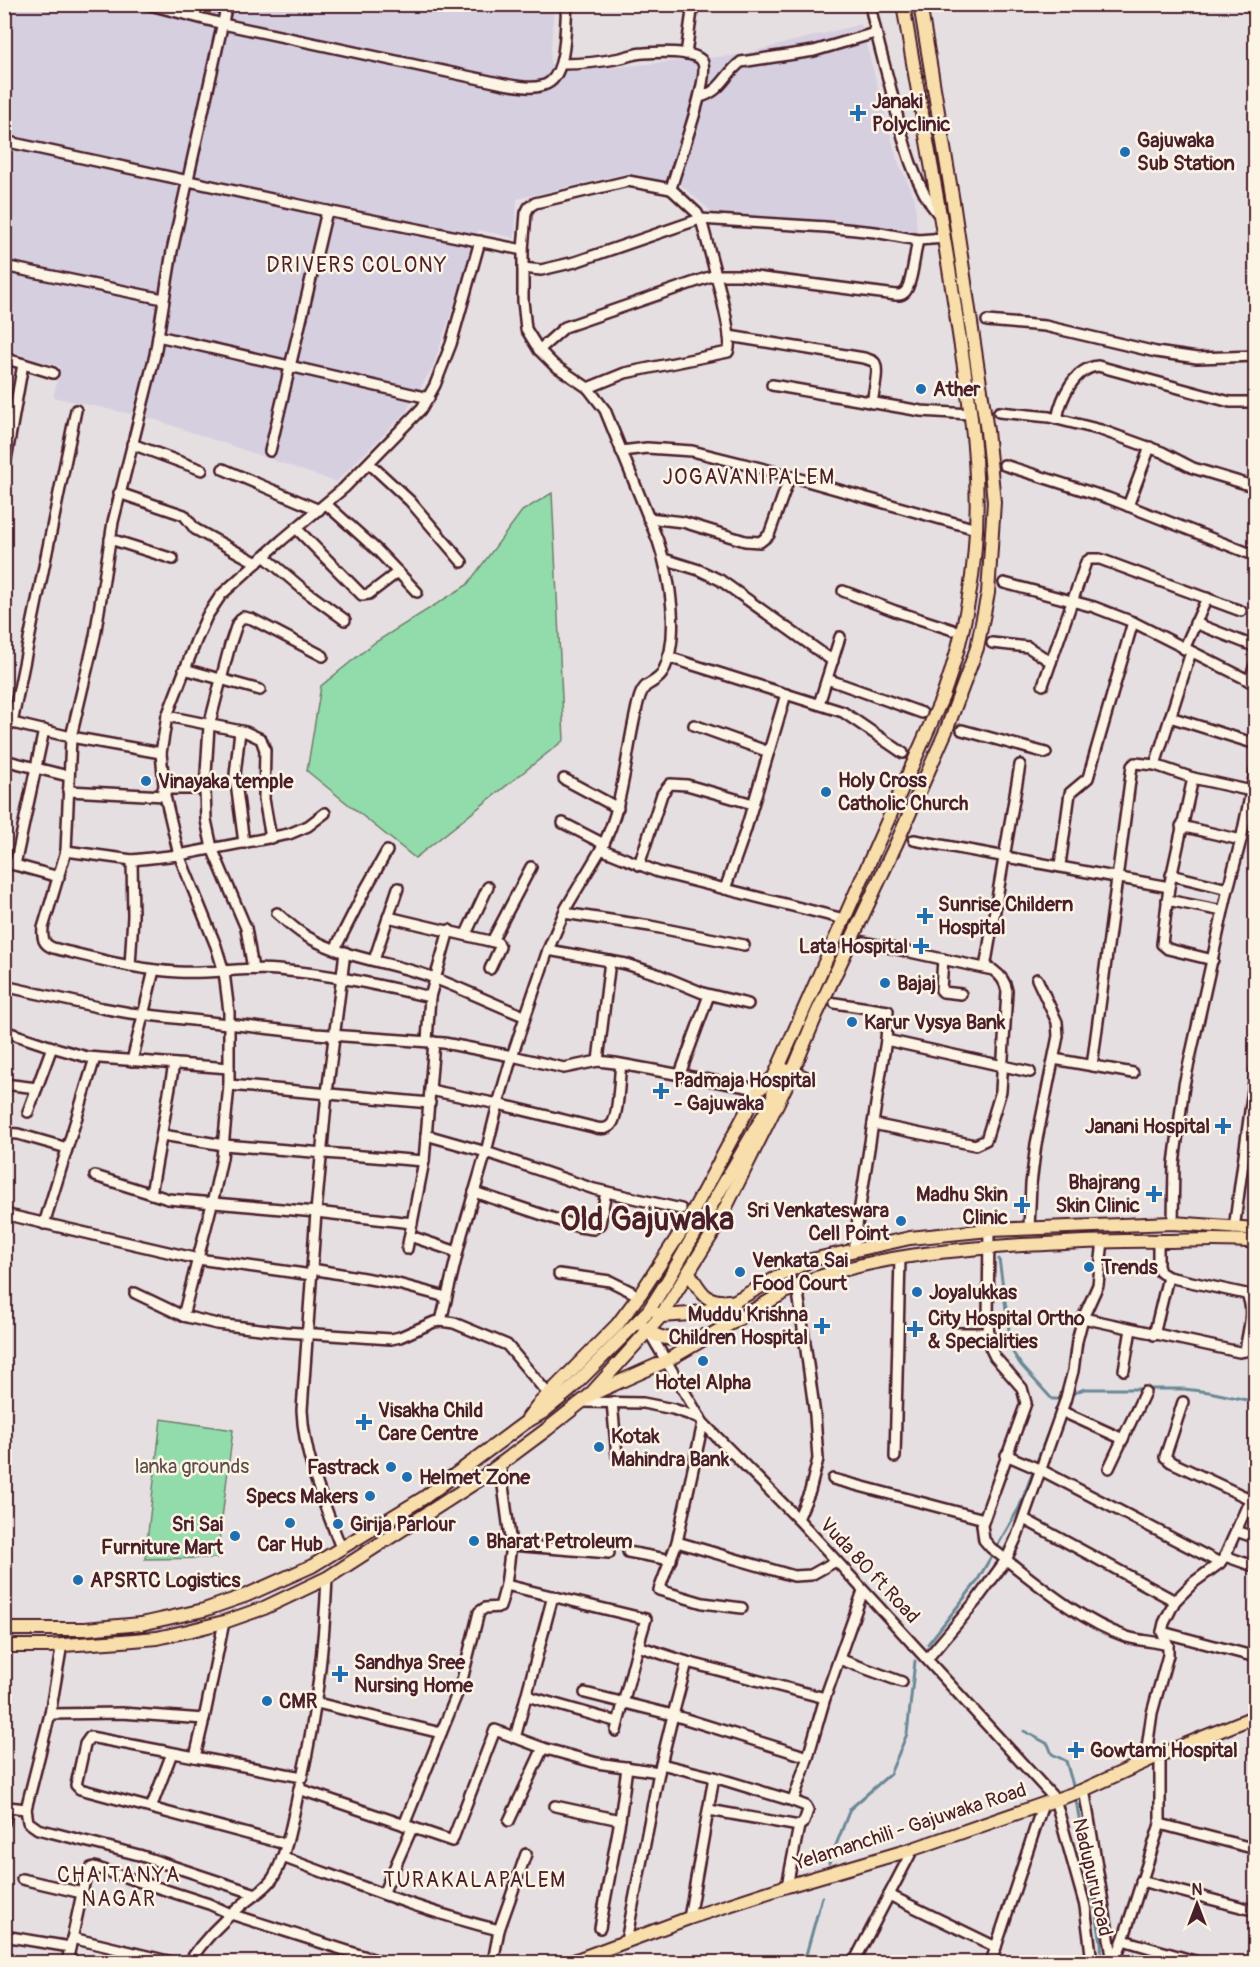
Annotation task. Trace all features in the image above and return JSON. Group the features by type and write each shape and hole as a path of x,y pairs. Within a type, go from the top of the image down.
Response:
{"main road":[{"path":"4,1629 109,1628 164,1620 204,1610 286,1579 425,1497 570,1390 649,1310 773,1099 776,1072 925,736 954,665 970,589 976,529 975,458 970,414 945,238 903,4"},
{"path":"4,1646 157,1638 224,1622 264,1608 327,1578 478,1480 546,1431 585,1399 662,1316 730,1200 798,1074 817,1013 946,731 976,648 988,593 994,502 987,431 953,202 920,4"},
{"path":"776,1072 798,1074"},
{"path":"526,1422 537,1406 617,1325 641,1293 686,1224 758,1090 776,1072"},
{"path":"649,1310 662,1316 706,1312 738,1301 811,1260 910,1238 989,1230 1173,1222 1234,1229 1256,1229"},
{"path":"585,1399 666,1361 797,1285 816,1277 928,1252 990,1247 1103,1241 1256,1242"},
{"path":"689,1273 707,1299 715,1302 738,1301"},
{"path":"638,1321 649,1332 669,1339 685,1340 720,1330"},
{"path":"596,1364 606,1376"},
{"name":"Yelamanchili - Gajuwaka Road","path":"572,1962 689,1918 913,1849 1082,1790 1256,1716"}],"street":[{"path":"146,4 223,24 535,87 550,82 562,64 567,4"},
{"path":"227,4 163,299 148,385 119,493 95,636 71,737 66,851 42,938 44,943 53,948 154,970 191,973 253,969 298,971 430,997"},
{"path":"686,54 693,4"},
{"path":"870,4 875,33 906,145 928,202 941,217"},
{"path":"700,97 713,92 741,62 814,51 875,33"},
{"path":"562,64 596,62 644,53 686,54 700,58 704,72 700,97 671,189"},
{"path":"4,141 327,211 523,250"},
{"path":"441,1321 457,1252 524,1016 564,913 603,846 618,808 638,702 644,688 660,677 668,657 671,626 672,596 664,559 605,410 588,388 554,364 539,350 526,329 523,301 523,250 526,213 529,207 536,203 628,181 671,189 697,213 700,219 726,315 730,346 728,352 625,372 588,388"},
{"path":"270,451 327,211"},
{"path":"523,268 541,270 564,266 700,219 826,227 875,232 918,240 945,238"},
{"path":"539,350 565,327 715,275 740,275 902,294 909,283 918,240"},
{"path":"183,1316 212,1204 224,1145 229,1085 229,1025 224,972 216,946 179,855 164,793 161,753 167,716 184,669 214,605 229,587 370,464 410,423 429,398 451,344 480,242"},
{"path":"4,266 163,299"},
{"path":"987,321 1060,328 1155,352 1197,358 1256,356"},
{"path":"158,336 429,398"},
{"path":"729,336 874,361 877,374 872,403"},
{"path":"4,358 53,373"},
{"path":"4,471 23,364"},
{"path":"1057,419 1060,406 1068,390 1089,367 1098,366 1230,402 1256,402"},
{"path":"772,386 921,411 970,414"},
{"path":"76,410 8,722 71,737 161,753"},
{"path":"999,412 1032,414 1101,430 1150,447 1193,468 1256,487"},
{"path":"132,444 202,470"},
{"path":"1128,506 1150,447"},
{"path":"621,451 647,448 692,451 790,476 976,529"},
{"path":"370,464 410,501 462,562"},
{"path":"1004,465 1128,506 1256,556"},
{"path":"223,469 323,507 362,535 417,592"},
{"path":"648,518 683,522 745,541 760,542 769,535 790,476"},
{"path":"119,493 183,515 195,529 260,559 345,620"},
{"path":"296,528 362,595 369,594 399,572"},
{"path":"110,539 173,559"},
{"path":"1043,685 1086,562 1095,558 1241,611"},
{"path":"664,559 699,570 720,580 833,661"},
{"path":"1004,583 1094,607 1133,622 1252,683 1256,663"},
{"path":"843,591 953,630"},
{"path":"1155,765 1195,623 1207,598"},
{"path":"253,969 246,928 212,848 206,820 205,789 209,726 233,635 243,617 252,619 323,657"},
{"path":"1060,866 1070,794 1088,778 1133,622"},
{"path":"1195,623 1256,646"},
{"path":"819,704 840,637"},
{"path":"992,643 1028,647 1051,662"},
{"path":"668,657 819,704 851,717 903,753"},
{"path":"184,669 260,690"},
{"path":"827,679 922,713"},
{"path":"725,889 786,694"},
{"path":"167,716 258,736 264,743 264,799 271,838"},
{"path":"1170,717 1256,744"},
{"path":"694,725 769,752"},
{"path":"15,865 44,730"},
{"path":"962,730 1046,753"},
{"path":"240,731 235,775 244,843"},
{"path":"4,760 68,776"},
{"path":"1092,1066 1132,766 1141,762 1155,765 1192,778 1253,792"},
{"path":"985,968 1020,765"},
{"path":"1173,1222 1174,1164 1184,1085 1228,889 1253,792 1256,768"},
{"path":"564,778 618,808"},
{"path":"1192,778 1171,875 1162,944 1168,949 1213,960"},
{"path":"639,865 662,794 670,784 687,785 753,804"},
{"path":"68,791 164,793 205,789"},
{"path":"66,851 132,860 179,855 271,838 298,830 325,813"},
{"path":"562,823 639,865 844,919"},
{"path":"1181,826 1241,840"},
{"path":"914,840 1169,887"},
{"path":"341,1548 314,1476 303,1429 302,1410 321,1154 333,1035 342,978 340,951 365,890 387,851"},
{"path":"130,966 133,916 132,860"},
{"path":"4,862 59,877"},
{"path":"492,941 531,867"},
{"path":"1171,875 1228,889"},
{"path":"466,934 488,887"},
{"path":"374,960 399,888"},
{"path":"1167,900 1223,912"},
{"path":"277,913 307,936 340,951 435,978 524,1016"},
{"path":"564,913 650,926 744,945"},
{"path":"388,917 466,934 500,945 490,969"},
{"path":"407,1249 424,1161 430,1103 430,997 449,930"},
{"path":"864,942 993,970 1005,982 1007,991 1003,1066 998,1106 986,1140 981,1144 966,1144 873,1124"},
{"path":"548,950 642,968 709,995 748,1004"},
{"path":"943,959 941,990 961,994"},
{"path":"598,1061 610,961"},
{"path":"132,1061 154,970"},
{"path":"1029,1228 1036,1144 1058,1036 1057,1022 1037,979"},
{"path":"4,986 102,1008 143,1014 229,1025 431,1042 512,1056 564,1068 598,1061 680,1074 758,1090"},
{"path":"680,1074 709,995"},
{"path":"836,1003 888,1011 886,1040 853,1251"},
{"path":"4,1031 95,1058 229,1068"},
{"path":"886,1040 1030,1072"},
{"path":"28,1112 52,1047"},
{"path":"44,1224 95,1058"},
{"path":"1054,1059 1133,1073"},
{"path":"151,1194 174,1064"},
{"path":"430,1090 498,1104 593,1128 605,1128 610,1126 615,1116 621,1064"},
{"path":"1234,1229 1256,1067"},
{"path":"4,1084 37,1088"},
{"path":"229,1085 430,1103"},
{"path":"4,1133 18,1134 67,1148"},
{"path":"162,1135 224,1145 424,1161"},
{"path":"426,1135 486,1152 606,1192 681,1209"},
{"path":"95,1176 168,1199 270,1207 412,1223"},
{"path":"474,1192 588,1229 600,1224 606,1192"},
{"path":"4,1215 198,1259 398,1284 446,1297"},
{"path":"989,1230 988,1333 990,1347 995,1357 1016,1380 1025,1395 1023,1413 984,1519 982,1533 984,1540 1006,1560 1070,1607 1096,1623 1128,1637 1168,1645"},
{"path":"410,1236 457,1252"},
{"path":"1083,1318 1154,1335 1239,1352 1245,1351 1251,1300 1246,1294 1168,1276 1160,1272 1158,1240"},
{"path":"927,1659 976,1601 1006,1560 1024,1520 1065,1401 1083,1318 1098,1285 1103,1241"},
{"path":"895,1457 900,1258"},
{"path":"559,1274 610,1281 632,1292"},
{"path":"1154,1335 1168,1276"},
{"path":"797,1285 815,1415 818,1460 810,1491 798,1519"},
{"path":"135,1293 183,1316 245,1328 391,1339 441,1321 465,1327 507,1345 544,1389"},
{"path":"1124,1370 1131,1329"},
{"name":"Vuda 80 ft Road","path":"649,1332 702,1421 798,1519 1053,1800"},
{"path":"954,1333 988,1333"},
{"path":"1110,1468 1145,1392"},
{"path":"585,1399 643,1403 673,1409 702,1421 677,1542 659,1590 703,1603 742,1608"},
{"path":"612,1402 617,1456"},
{"path":"1183,1402 1165,1456 1171,1462 1250,1499"},
{"path":"1061,1411 1123,1439"},
{"path":"1006,1455 1223,1559 1256,1567"},
{"path":"383,1894 461,1684 479,1612 485,1608 500,1607 506,1585 511,1545 500,1463"},
{"path":"833,1479 984,1519"},
{"path":"1145,1762 1152,1713 1168,1655 1168,1645 1162,1632 1164,1623 1175,1601 1223,1559 1256,1486"},
{"path":"1024,1520 1175,1601"},
{"path":"1236,1531 1256,1538"},
{"path":"677,1542 794,1576 811,1575 836,1561"},
{"path":"511,1545 609,1553"},
{"path":"628,1552 671,1560"},
{"path":"189,1962 231,1914 272,1879 282,1857 317,1703 323,1659 327,1578"},
{"path":"506,1585 646,1619 617,1727 526,1696"},
{"path":"793,1801 825,1698 863,1591"},
{"path":"515,1738 553,1596"},
{"path":"195,1757 224,1622"},
{"path":"1162,1632 1256,1657"},
{"path":"63,1644 50,1714 26,1809 28,1822 38,1830 139,1855 256,1894"},
{"path":"638,1646 687,1662 825,1698"},
{"path":"839,1659 902,1682"},
{"path":"626,1941 661,1768 687,1662"},
{"path":"585,1693 673,1715 808,1756"},
{"path":"317,1703 441,1733"},
{"path":"50,1714 122,1713 204,1719"},
{"path":"299,1789 452,1841 495,1730 543,1748 597,1763 661,1768 714,1777 806,1806 808,1810 800,1826 787,1886"},
{"path":"285,1844 77,1787 76,1779 85,1744 88,1738 94,1737 302,1776"},
{"path":"510,1821 543,1748"},
{"path":"151,1808 172,1753"},
{"path":"1113,1960 1123,1940 1160,1824 1160,1755"},
{"path":"600,1928 620,1820 627,1767"},
{"path":"689,1918 714,1777"},
{"path":"1082,1790 1113,1960"},
{"path":"991,1962 1053,1800"},
{"name":"Nadupuru road","path":"1053,1800 1085,1906 1092,1960"},
{"path":"4,1823 6,1806 26,1809"},
{"path":"555,1806 620,1820"},
{"path":"708,1810 800,1826"},
{"path":"1160,1824 1256,1849"},
{"path":"854,1962 913,1849"},
{"path":"493,1962 499,1930 526,1854"},
{"path":"282,1857 453,1919 499,1930"},
{"path":"67,1962 88,1872 91,1868 99,1868 209,1904 231,1914 382,1962"},
{"path":"22,1879 82,1893"},
{"path":"1142,1881 1256,1911"},
{"path":"889,1895 996,1947"},
{"path":"4,1936 71,1942 172,1962"},
{"path":"1123,1940 1198,1962"},
{"path":"1092,1960 1113,1960"}],"shaded area":[{"path":"4,5 554,5 550,63 567,72 738,55 861,24 897,159 915,198 917,232 714,214 680,184 627,173 517,199 515,238 479,230 433,367 405,413 336,482 153,419 53,397 60,367 5,350"}],"green space":[{"path":"552,493 564,740 415,858 307,771 321,686 374,643 467,585 522,511"},
{"name":"lanka grounds","path":"161,1419 233,1430 217,1558 145,1559"}],"waterway":[{"path":"999,1259 1012,1351 1021,1365 1052,1399 1062,1399"},
{"path":"1068,1396 1084,1389 1184,1389 1256,1402"},
{"path":"928,1644 976,1583 1019,1508 1061,1399"},
{"path":"829,1863 850,1809 890,1774 907,1734 915,1661"},
{"path":"1024,1731 1048,1744 1052,1754 1066,1761 1074,1789"},
{"path":"1075,1795 1101,1942 1102,1962"},
{"path":"804,1962 822,1897"}],"place":[{"name":"Janaki Polyclinic","path":"858,113"},
{"name":"Gajuwaka Sub Station","path":"1125,152"},
{"name":"Ather","path":"921,389"},
{"name":"Vinayaka temple","path":"146,781"},
{"name":"Holy Cross Catholic Church","path":"826,792"},
{"name":"Sunrise Childern Hospital","path":"925,916"},
{"name":"Lata Hospital","path":"921,946"},
{"name":"Bajaj","path":"885,983"},
{"name":"Karur Vysya Bank","path":"852,1022"},
{"name":"Padmaja Hospital - Gajuwaka","path":"661,1091"},
{"name":"Janani Hospital","path":"1223,1126"},
{"name":"Bhajrang Skin Clinic","path":"1154,1194"},
{"name":"Madhu Skin Clinic","path":"1022,1205"},
{"name":"Sri Venkateswara Cell Point","path":"901,1221"},
{"name":"Trends","path":"1089,1267"},
{"name":"Venkata Sai Food Court","path":"740,1272"},
{"name":"Joyalukkas","path":"917,1292"},
{"name":"Muddu Krishna Children Hospital","path":"822,1326"},
{"name":"City Hospital Ortho & Specialities","path":"915,1329"},
{"name":"Hotel Alpha","path":"703,1361"},
{"name":"Visakha Child Care Centre","path":"364,1422"},
{"name":"Kotak Mahindra Bank","path":"599,1447"},
{"name":"Fastrack","path":"391,1467"},
{"name":"Helmet Zone","path":"407,1477"},
{"name":"Specs Makers","path":"370,1496"},
{"name":"Car Hub","path":"290,1523"},
{"name":"Girija Parlour","path":"338,1524"},
{"name":"Sri Sai Furniture Mart","path":"235,1536"},
{"name":"Bharat Petroleum","path":"474,1541"},
{"name":"APSRTC Logistics","path":"78,1580"},
{"name":"Sandhya Sree Nursing Home","path":"340,1674"},
{"name":"CMR","path":"267,1701"},
{"name":"Gowtami Hospital","path":"1076,1750"}],"district":[{"name":"DRIVERS COLONY","path":"357,265"},
{"name":"JOGAVANIPALEM","path":"749,477"},
{"name":"Old Gajuwaka","path":"647,1219"},
{"name":"TURAKALAPALEM","path":"475,1880"},
{"name":"CHAITANYA NAGAR","path":"119,1887"}]}
